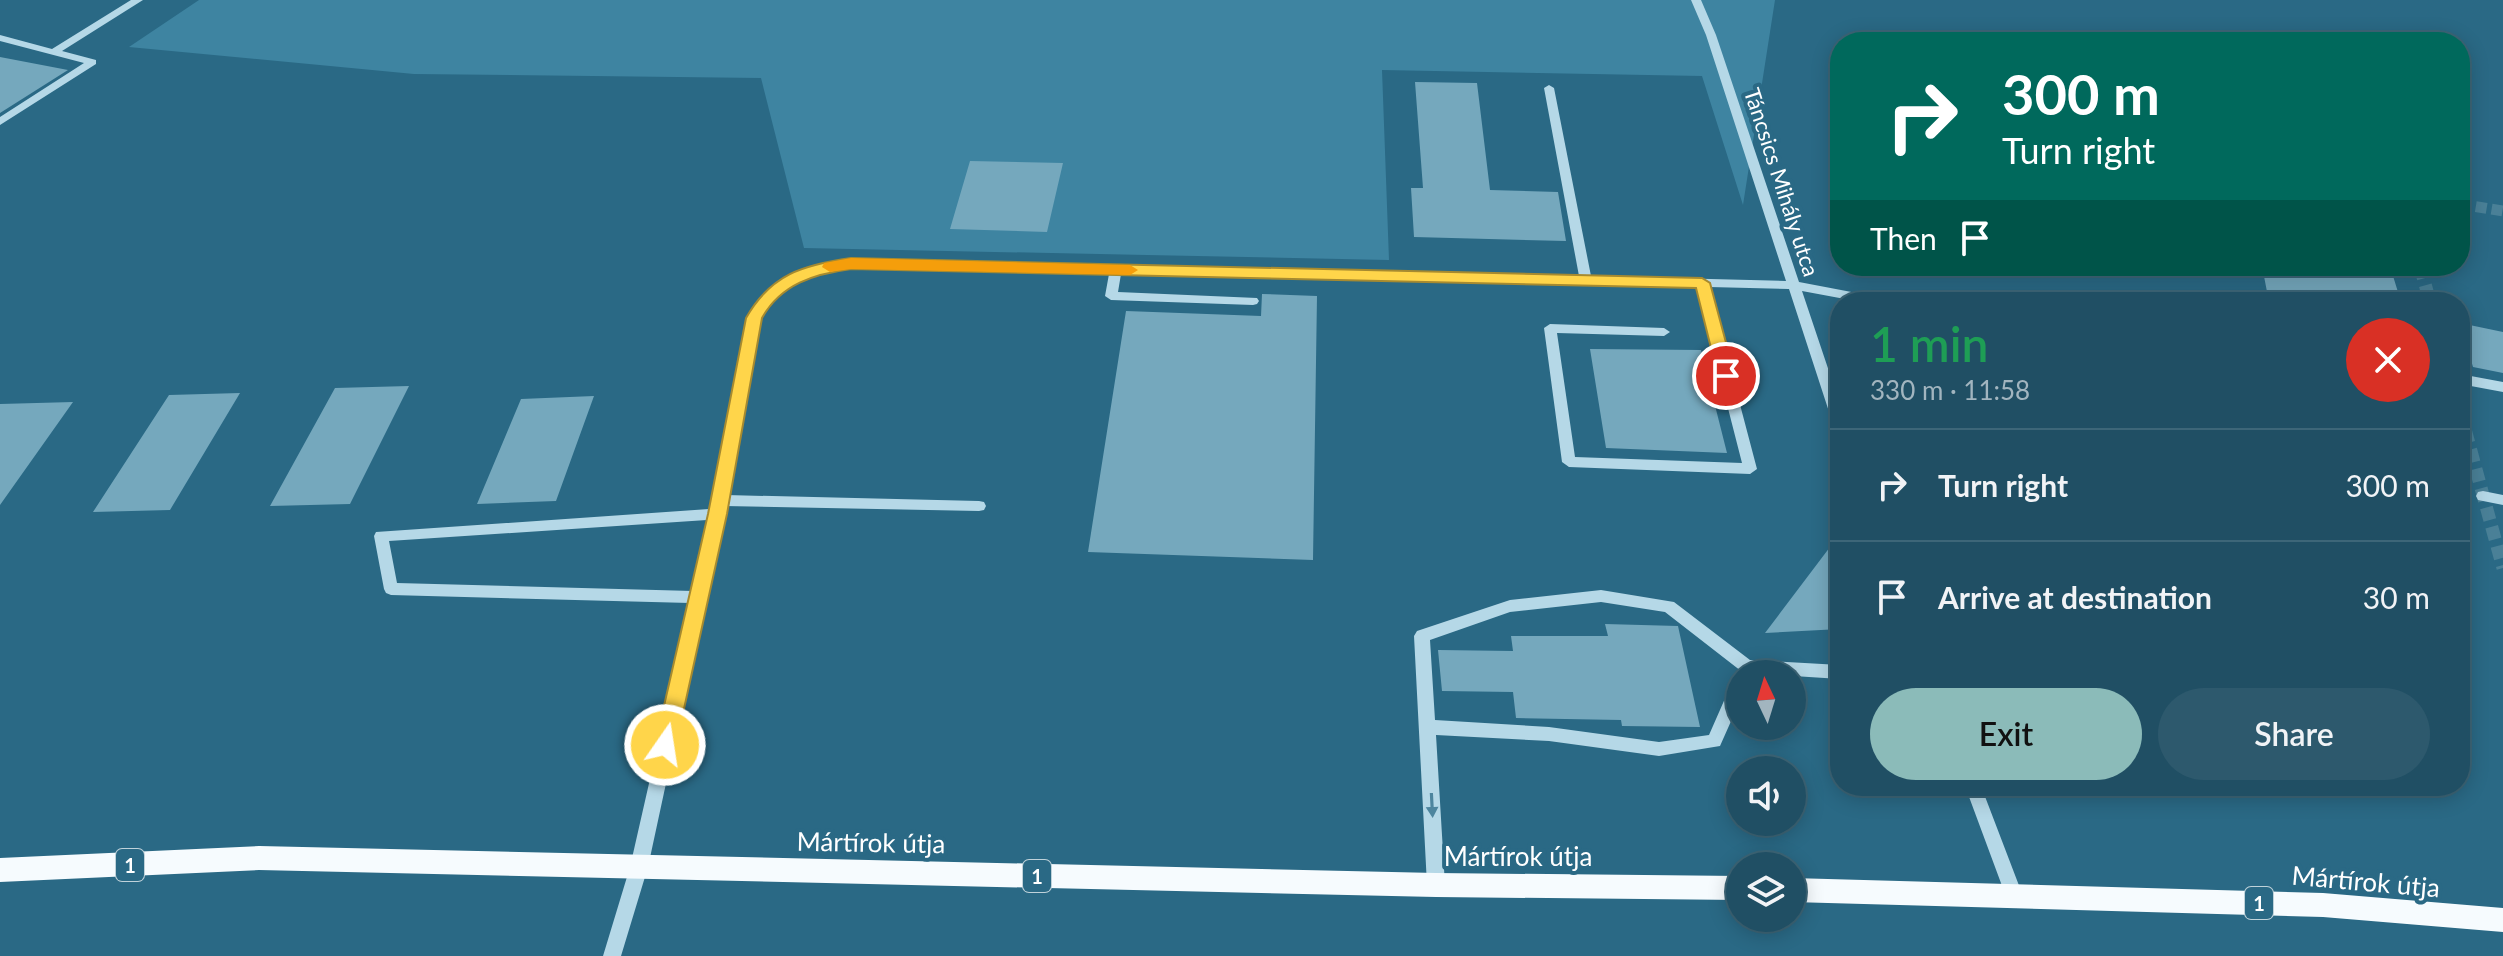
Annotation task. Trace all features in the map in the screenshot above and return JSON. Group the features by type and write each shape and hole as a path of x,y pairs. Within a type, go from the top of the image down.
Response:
{"main road":[{"name":"Mártírok útja","path":"0,870 259,858 1436,885 1726,888"},
{"name":"Mártírok útja","path":"1806,890 2323,905 2503,920"}],"street":[{"path":"54,52 138,0"},
{"name":"Táncsics Mihály utca","path":"1696,0 1711,35 1830,394"},
{"path":"0,38 92,62 0,122"},
{"path":"1549,88 1586,281"},
{"path":"612,956 639,867 719,507 754,318 764,300 793,277 814,269 851,264 1793,285 1830,292"},
{"path":"1116,270 1111,296 1253,301"},
{"path":"1664,332 1550,328 1569,462 1750,469 1702,283"},
{"path":"2470,381 2503,387"},
{"path":"2483,496 2503,500"},
{"path":"699,597 391,589 381,536 719,507 979,506"},
{"path":"1436,885 1422,636 1510,606 1601,596 1669,606 1734,660"},
{"path":"1806,671 1830,672"},
{"path":"1427,727 1549,734 1659,749 1714,741 1726,714"},
{"path":"1977,796 2014,896"}],"shaded area":[{"path":"199,0 1775,0 1743,205 1702,76 1382,70 1389,260 804,248 761,78 414,74 129,47"}],"building":[{"path":"0,57 68,70 0,113"},
{"path":"1415,82 1477,83 1490,190 1558,192 1566,241 1414,237 1411,188 1423,188"},
{"path":"970,161 1063,163 1047,232 950,229"},
{"path":"2264,276 2393,276 2398,292 2267,292"},
{"path":"1262,294 1317,296 1313,560 1088,552 1126,311 1261,316"},
{"path":"2470,325 2503,332 2503,373 2473,367"},
{"path":"1590,349 1701,350 1727,453 1606,448"},
{"path":"409,386 350,504 270,506 335,388"},
{"path":"240,393 170,510 93,512 169,395"},
{"path":"594,396 556,501 477,504 521,399"},
{"path":"73,402 0,505 0,404"},
{"path":"1830,547 1830,630 1765,633"},
{"path":"1605,624 1678,626 1700,727 1622,726 1621,720 1516,718 1513,692 1442,691 1438,650 1513,651 1511,636 1608,636"}],"tunnel":[{"path":"2470,206 2503,211"},
{"path":"2423,276 2427,292"},
{"path":"2470,448 2503,568"}],"slow traffic":[{"path":"830,267 851,264 1130,270"}],"route":[{"path":"665,745 717,514 754,318 764,300 777,287 814,269 851,264 1702,283 1726,376"}]}
